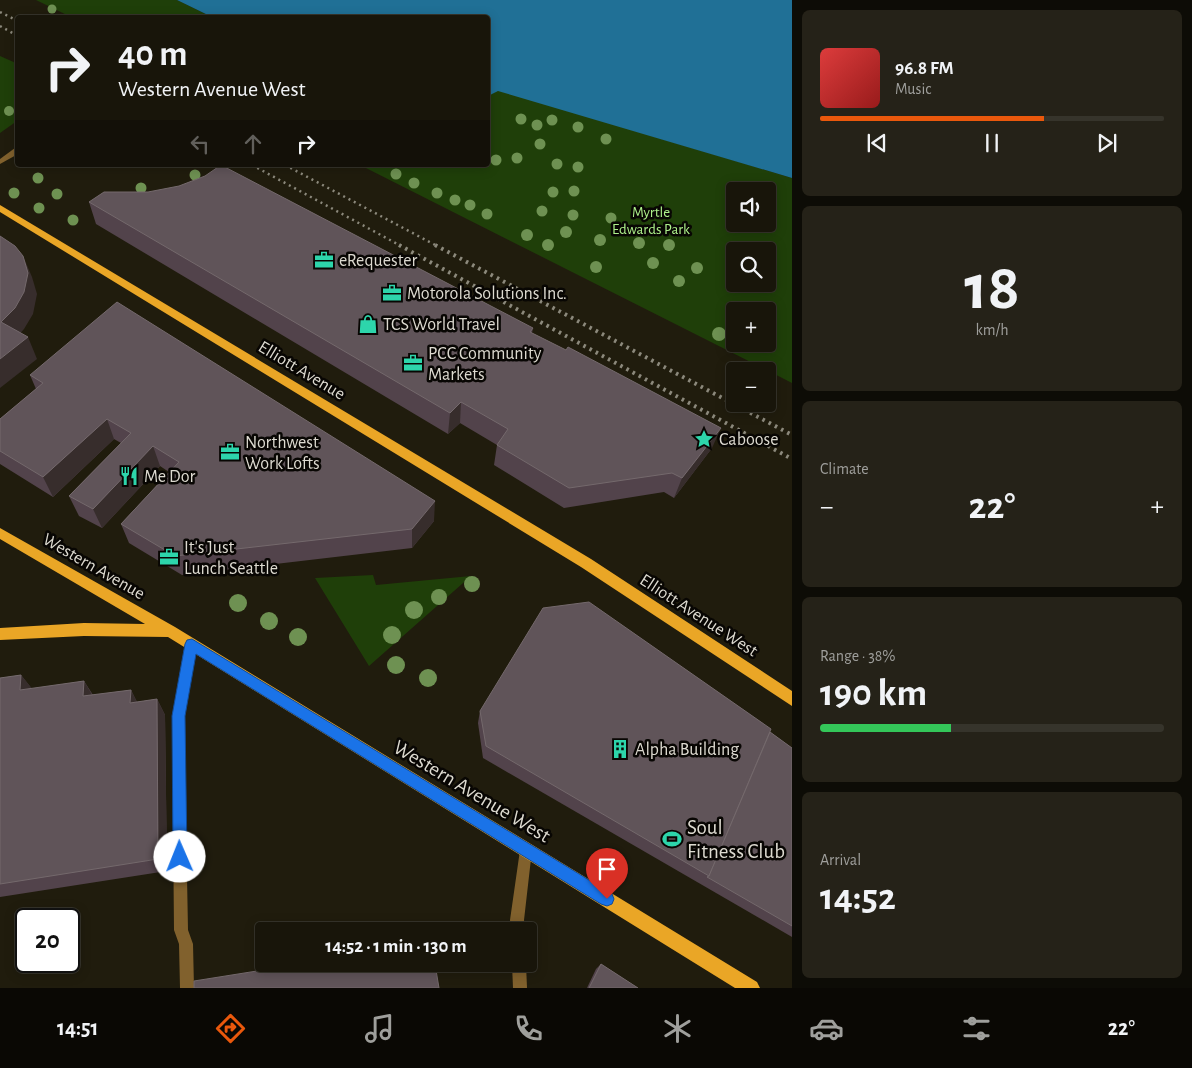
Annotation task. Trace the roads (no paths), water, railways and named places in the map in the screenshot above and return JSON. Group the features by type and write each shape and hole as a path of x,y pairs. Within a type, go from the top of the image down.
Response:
{"main road":[{"name":"Elliott Avenue","path":"0,208 586,563"},
{"name":"Western Avenue","path":"0,533 170,631"},
{"name":"Elliott Avenue West","path":"586,563 792,699"},
{"path":"0,634 92,628 170,631"},
{"name":"Western Avenue West","path":"170,631 751,988"}],"street":[{"path":"0,162 15,152"},
{"path":"187,988 186,944 181,930 178,716 192,644"},
{"path":"517,922 526,850"},
{"path":"519,972 520,988"}],"water":[{"path":"177,0 792,0 792,178 498,91 490,95 490,15 208,15"}],"railway":[{"path":"0,12 15,20"},
{"path":"0,26 15,34"},
{"path":"256,167 401,246"},
{"path":"289,167 437,246"},
{"path":"399,245 792,459"},
{"path":"435,245 792,435"}],"place":[{"name":"eRequester","path":"324,260"},
{"name":"Motorola Solutions Inc.","path":"392,293"},
{"name":"TCS World Travel","path":"368,324"},
{"name":"PCC Community Markets","path":"413,363"},
{"name":"Caboose","path":"704,439"},
{"name":"Northwest Work Lofts","path":"230,452"},
{"name":"Me Dor","path":"129,476"},
{"name":"It's Just Lunch Seattle","path":"169,557"},
{"name":"Alpha Building","path":"620,749"},
{"name":"Soul Fitness Club","path":"672,839"}],"park label":[{"name":"Myrtle Edwards Park","path":"651,220"}]}
